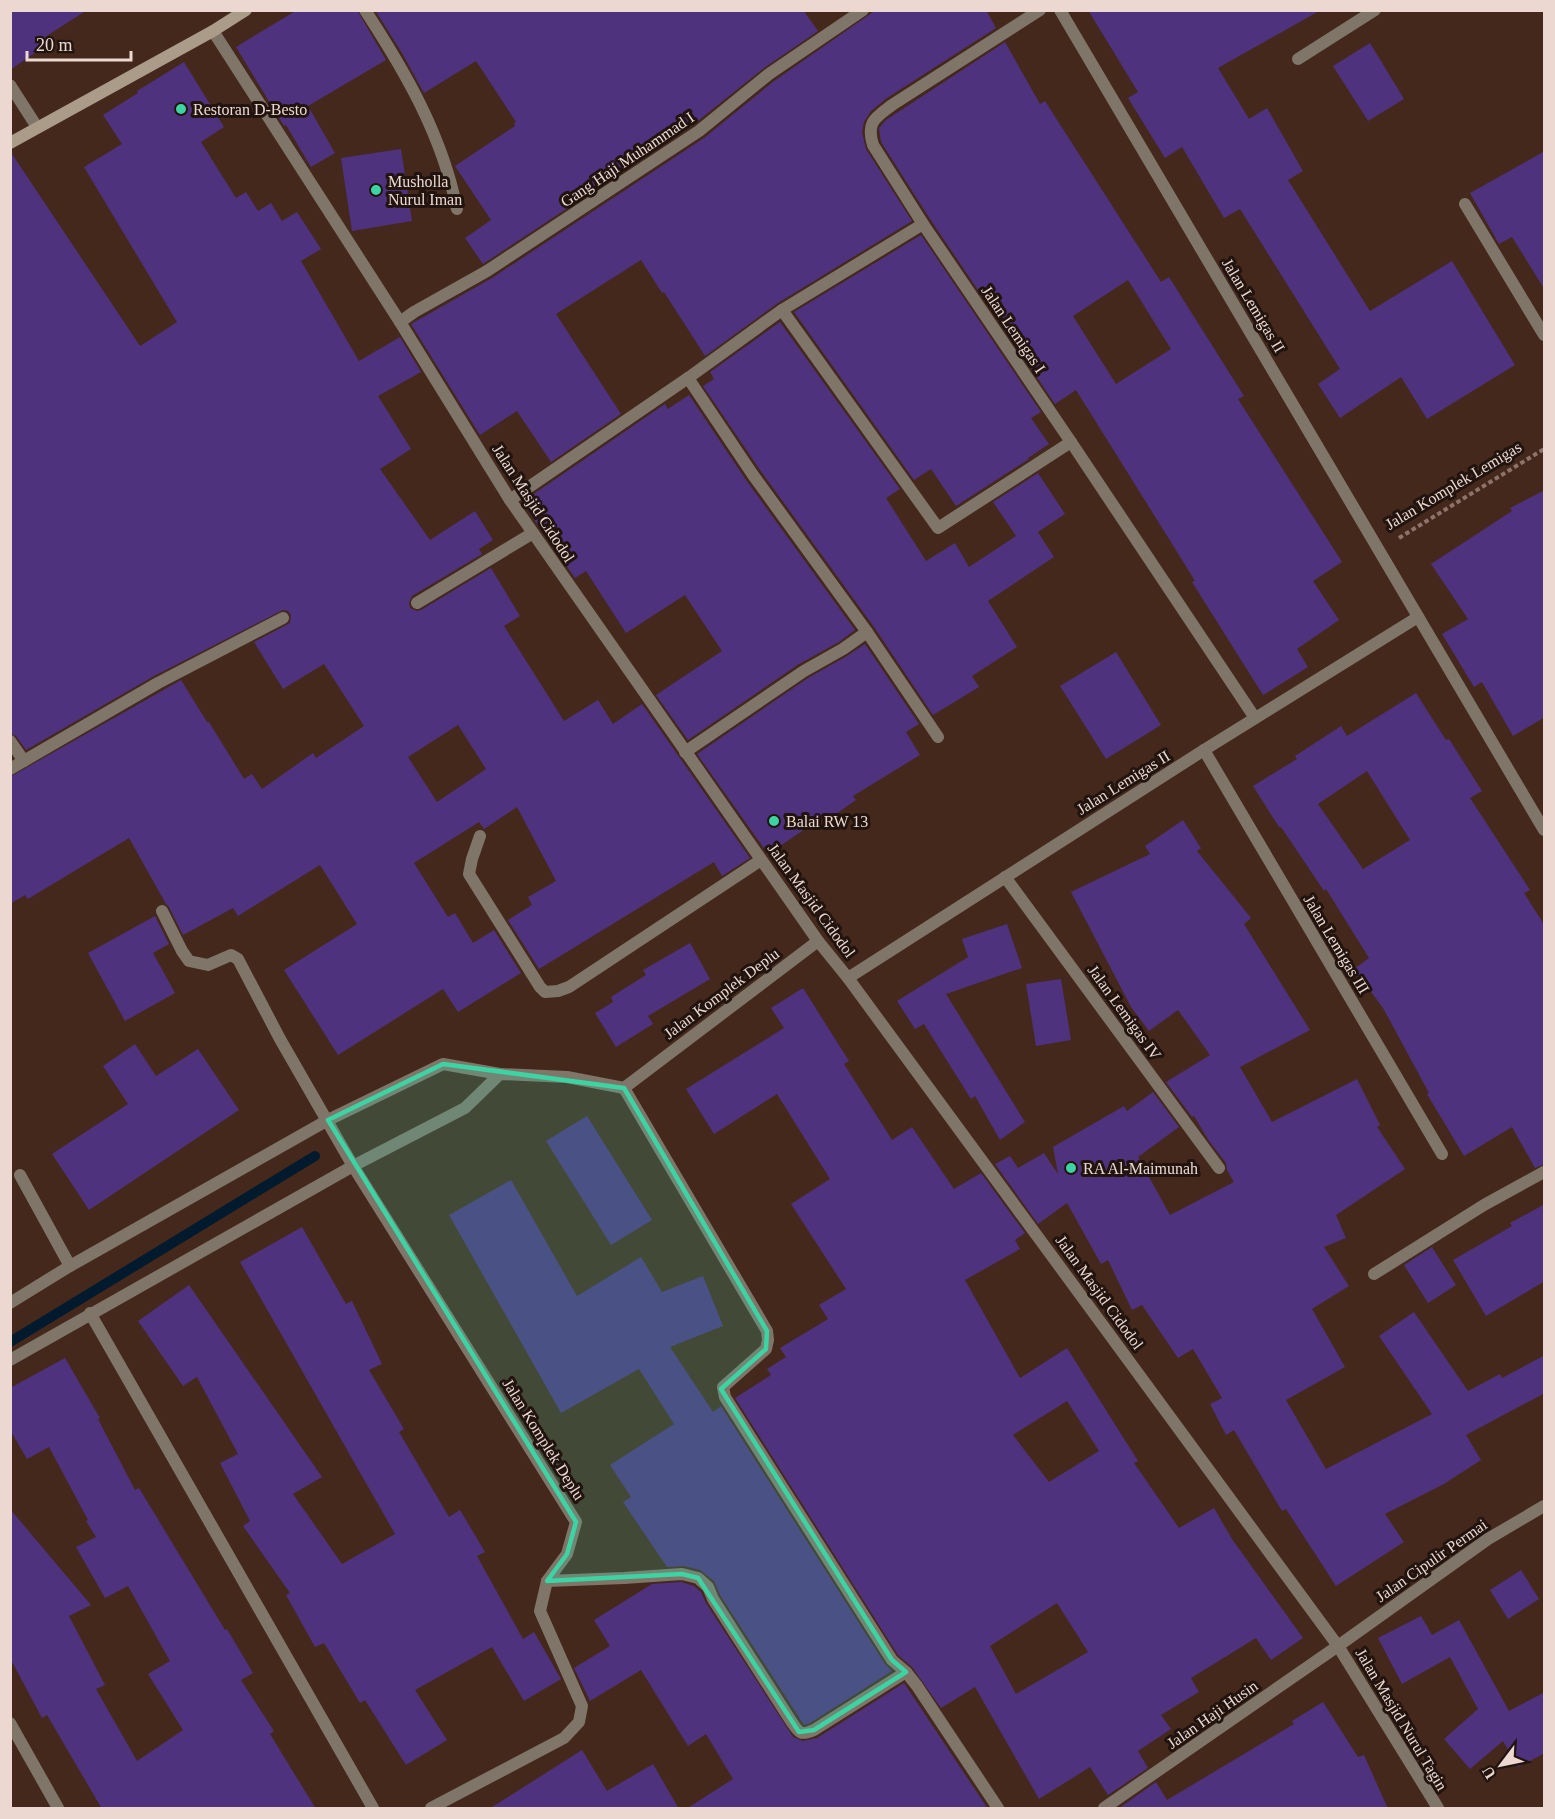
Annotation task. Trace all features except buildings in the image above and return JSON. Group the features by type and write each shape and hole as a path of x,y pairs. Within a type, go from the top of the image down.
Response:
{"street":[{"path":"10,143 213,31 246,10"},
{"path":"365,10 421,102 442,152 457,208"},
{"name":"Gang Haji Muhammad I","path":"400,322 487,271 691,136 769,74 863,10"},
{"name":"Jalan Lemigas I","path":"1040,10 892,105 874,119 869,132 873,144 923,224 1255,718"},
{"name":"Jalan Lemigas II","path":"1060,10 1545,830"},
{"path":"1298,59 1375,10"},
{"name":"Jalan Masjid Cidodol","path":"213,31 532,533 818,941 848,978 1338,1646"},
{"path":"10,85 37,127"},
{"path":"1465,204 1545,335"},
{"path":"510,500 688,378 782,310 923,224"},
{"path":"782,310 938,528 1071,442"},
{"path":"688,378 753,475 867,632 938,737"},
{"path":"417,603 532,533"},
{"name":"Jalan Lemigas II","path":"848,978 1204,750 1418,617"},
{"path":"10,769 158,683 284,618"},
{"path":"685,752 804,671 843,649 867,632"},
{"path":"10,741 24,761"},
{"name":"Jalan Lemigas III","path":"1204,750 1442,1154"},
{"path":"480,836 470,873 545,992 569,987 761,860"},
{"name":"Jalan Lemigas IV","path":"1005,877 1219,1168"},
{"name":"Jalan Komplek Deplu","path":"162,911 189,961 208,965 231,955 238,959 280,1039 351,1161 576,1522 567,1554 547,1581 540,1611 582,1706 579,1722 564,1738 431,1809"},
{"name":"Jalan Komplek Deplu","path":"624,1088 818,941"},
{"path":"10,1303 70,1266 442,1064 500,1074 567,1077 624,1088 767,1331 766,1349 729,1380 723,1387 723,1392 892,1660 917,1686 998,1809"},
{"path":"10,1360 351,1161 465,1108 500,1074"},
{"path":"1374,1274 1485,1205 1545,1172"},
{"path":"20,1175 70,1266"},
{"path":"90,1313 373,1809"},
{"name":"Jalan Cipulir Permai","path":"1338,1646 1488,1539 1545,1506"},
{"path":"547,1581 682,1574 699,1578 708,1587 713,1599 791,1721 799,1732 805,1734 906,1672"},
{"name":"Jalan Haji Husin","path":"1104,1809 1338,1646"},
{"name":"Jalan Masjid Nurul Tagin","path":"1338,1646 1438,1809"},
{"path":"10,1723 58,1809"}],"path":[{"name":"Jalan Komplek Lemigas","path":"1380,550 1545,449"}],"highlighted area":[{"path":"443,1064 624,1088 767,1331 766,1349 721,1389 892,1660 906,1672 814,1730 799,1732 698,1578 682,1574 547,1581 567,1554 576,1522 328,1120"}],"waterway":[{"path":"10,1342 315,1156"}],"place":[{"name":"Restoran D-Besto","path":"181,109"},
{"name":"Musholla Nurul Iman","path":"376,190"},
{"name":"Balai RW 13","path":"774,821"},
{"name":"RA Al-Maimunah","path":"1071,1168"}]}
